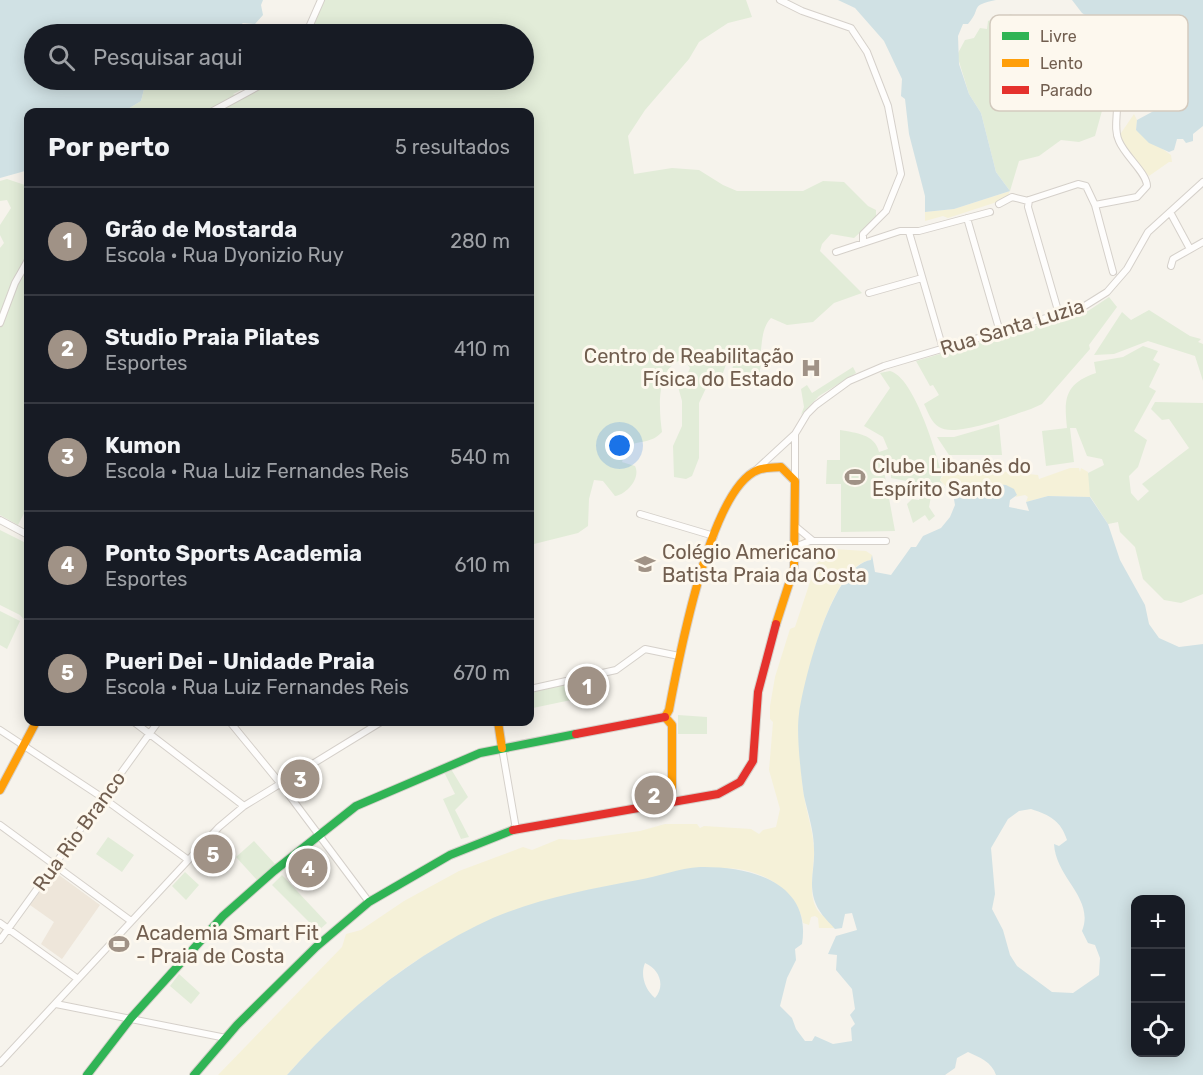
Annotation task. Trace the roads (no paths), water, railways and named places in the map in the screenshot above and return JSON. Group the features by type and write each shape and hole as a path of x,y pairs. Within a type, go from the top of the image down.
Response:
{"street":[{"path":"310,24 321,0"},
{"path":"780,0 802,11 851,28 867,52 888,106 901,174 887,208 863,234 863,243"},
{"path":"218,108 252,90"},
{"path":"1095,206 1137,197 1147,186 1146,178 1126,155 1119,142 1117,111"},
{"name":"Rua Santa Luzia","path":"752,473 795,434 811,409 849,381 875,369 1088,305 1107,292 1127,270 1146,235 1203,182"},
{"path":"999,204 1012,197 1028,201 1082,183 1086,186 1095,206 1113,272"},
{"path":"1028,201 1059,314"},
{"path":"836,252 900,231 909,232 990,212"},
{"path":"1170,212 1190,249"},
{"path":"967,218 1000,332"},
{"path":"909,232 943,349"},
{"path":"1171,266 1173,259 1203,242"},
{"path":"0,324 15,283 24,267"},
{"path":"868,293 922,278"},
{"path":"194,1075 226,1038 297,965 369,902 450,855 516,829 726,791 740,783 751,770 758,692 768,649 794,572 795,434"},
{"path":"87,1075 131,1018 222,916 319,834 356,806 458,762 502,748 665,717 669,710 695,585 736,488 752,473 767,466 778,466 788,471 795,481"},
{"path":"640,514 714,536"},
{"path":"0,520 24,533"},
{"path":"795,526 813,541"},
{"path":"795,547 813,541 886,541"},
{"path":"534,688 616,670 645,649 679,656"},
{"path":"665,717 672,726 672,802"},
{"path":"0,790 34,726"},
{"path":"140,726 244,806"},
{"name":"Rua Rio Branco","path":"0,940 155,726"},
{"path":"233,726 280,783 369,902"},
{"path":"0,1063 188,859 244,806 374,726"},
{"path":"499,726 516,829"},
{"path":"0,730 103,798 188,859"},
{"path":"0,825 131,921"},
{"path":"0,923 78,979"},
{"path":"56,1004 226,1038"}],"place":[{"name":"Centro de Reabilitação Física do Estado","path":"811,368"},
{"name":"Clube Libanês do Espírito Santo","path":"855,477"},
{"name":"Colégio Americano Batista Praia da Costa","path":"645,564"},
{"name":"Grão de Mostarda","path":"587,686"},
{"name":"Kumon","path":"300,779"},
{"name":"Studio Praia Pilates","path":"654,795"},
{"name":"Pueri Dei - Unidade Praia","path":"213,854"},
{"name":"Ponto Sports Academia","path":"308,868"},
{"name":"Academia Smart Fit - Praia de Costa","path":"119,944"}]}
